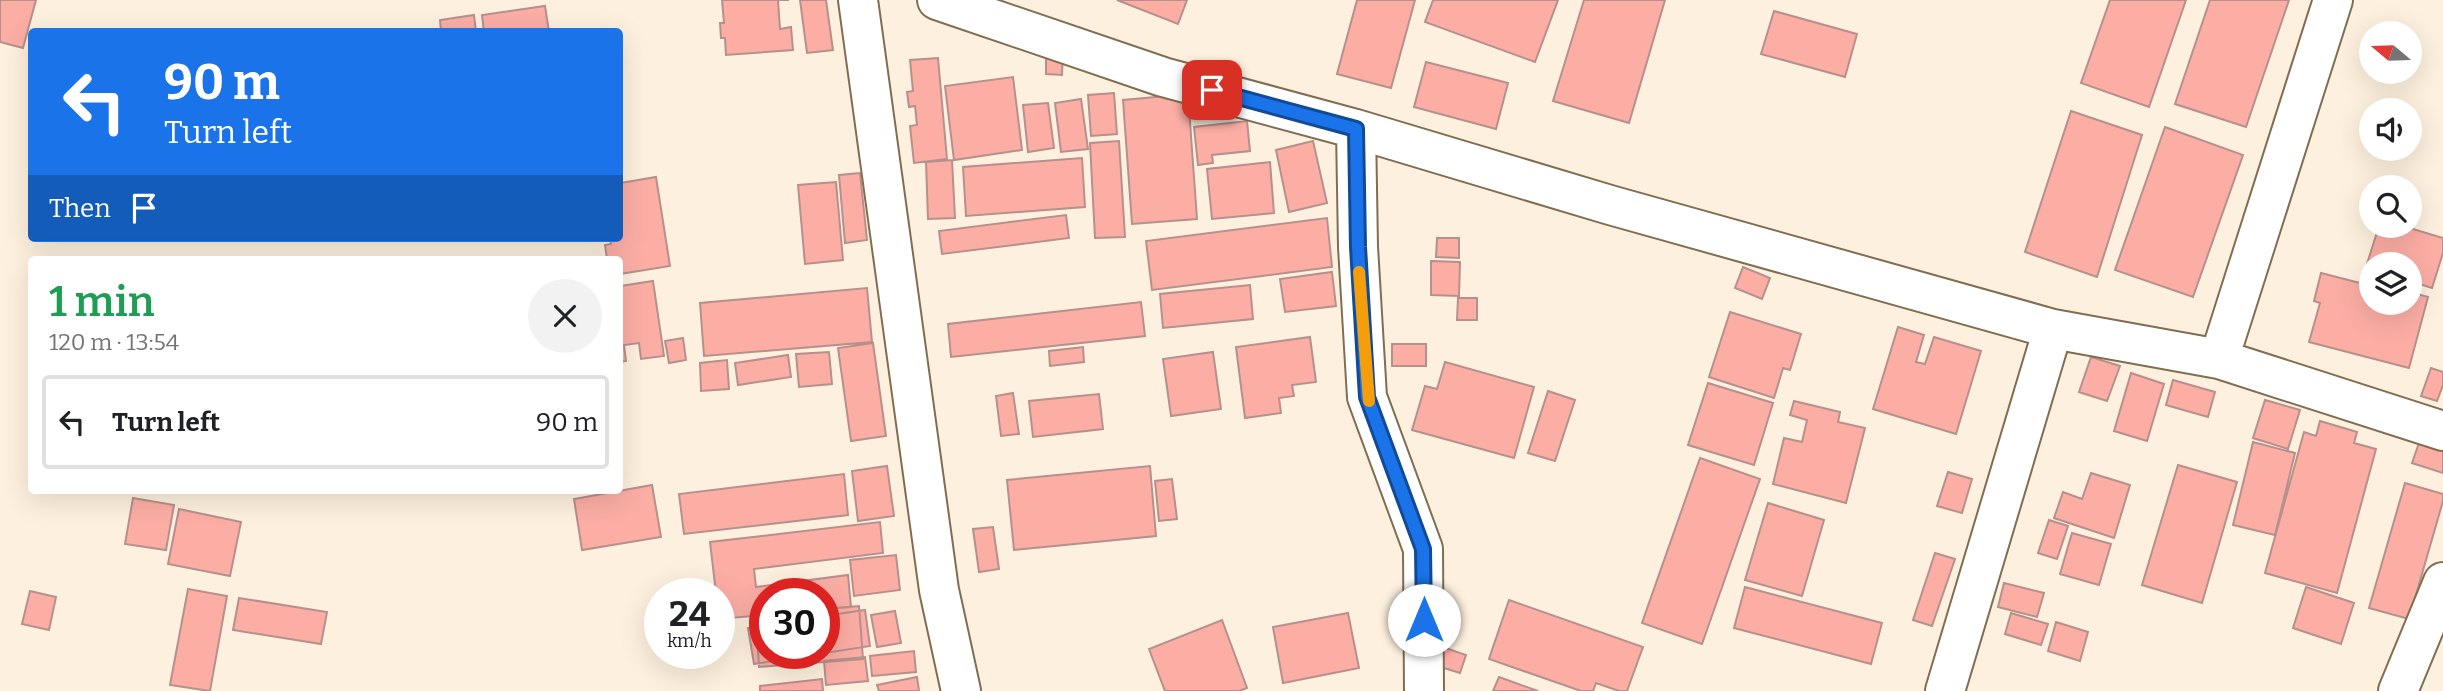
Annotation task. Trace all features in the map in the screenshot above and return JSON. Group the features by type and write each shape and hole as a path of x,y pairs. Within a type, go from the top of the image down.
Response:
{"street":[{"path":"858,0 939,590 961,691"},
{"path":"937,0 1163,76 1356,129 1610,205 2053,329 2219,359 2443,431"},
{"path":"2219,359 2333,0"},
{"path":"1356,129 1358,247 1367,397 1423,549 1424,691"},
{"path":"1945,691 2053,329"},
{"path":"2398,691 2443,582"}],"building":[{"path":"0,0 36,0 23,48 0,42"},
{"path":"722,0 778,0 780,29 791,27 793,50 726,55 725,38 721,38 720,23 724,23"},
{"path":"800,0 826,0 833,50 807,53"},
{"path":"1117,0 1187,0 1178,24"},
{"path":"1357,0 1415,0 1391,88 1337,74"},
{"path":"1433,0 1558,0 1535,62 1425,22"},
{"path":"1584,0 1665,0 1629,123 1553,101"},
{"path":"2110,0 2186,0 2149,107 2081,83"},
{"path":"2210,0 2289,0 2246,127 2175,104"},
{"path":"545,6 548,28 484,28 482,15"},
{"path":"1774,11 1857,34 1845,77 1761,54"},
{"path":"474,15 476,28 441,28 440,20"},
{"path":"1046,50 1063,50 1062,75 1046,74"},
{"path":"938,58 947,159 914,163 910,126 917,125 915,106 909,107 907,92 913,91 910,60"},
{"path":"1426,62 1508,83 1496,129 1414,107"},
{"path":"1013,77 1022,150 954,160 945,86"},
{"path":"1114,93 1117,134 1091,136 1088,95"},
{"path":"1188,94 1197,219 1132,224 1123,100"},
{"path":"1081,99 1088,149 1061,152 1055,103"},
{"path":"1048,103 1054,148 1028,152 1023,105"},
{"path":"2071,111 2142,135 2097,277 2025,252"},
{"path":"1247,121 1250,151 1212,155 1213,163 1198,165 1194,127"},
{"path":"2165,127 2243,155 2193,297 2115,270"},
{"path":"1119,141 1125,237 1095,238 1090,143"},
{"path":"1313,141 1327,203 1289,212 1276,150"},
{"path":"1082,158 1085,207 966,216 963,167"},
{"path":"952,160 955,218 928,219 926,162"},
{"path":"1270,162 1274,213 1212,219 1207,169"},
{"path":"860,173 867,240 845,243 839,175"},
{"path":"656,177 670,266 623,274 623,256 607,256 605,245 623,242 623,182"},
{"path":"836,182 843,260 805,264 798,185"},
{"path":"1066,215 1069,238 942,254 939,231"},
{"path":"1327,218 1332,267 1152,290 1146,241"},
{"path":"2422,232 2443,238 2443,253 2432,288 2422,285 2422,252 2371,252 2375,238 2422,238"},
{"path":"1437,238 1459,238 1459,258 1436,257"},
{"path":"1431,261 1460,262 1459,296 1431,295"},
{"path":"1743,267 1770,278 1762,299 1735,288"},
{"path":"1332,272 1336,306 1285,312 1280,279"},
{"path":"2321,273 2359,283 2359,315 2422,315 2422,295 2428,297 2409,368 2309,342 2320,303 2314,301"},
{"path":"653,281 664,356 641,359 639,343 624,345 626,361 623,362 623,286"},
{"path":"1250,285 1253,319 1163,328 1160,294"},
{"path":"867,288 872,342 704,356 700,303"},
{"path":"1458,298 1477,298 1477,320 1457,320"},
{"path":"1141,302 1145,336 951,357 948,324"},
{"path":"1730,312 1801,334 1790,370 1783,368 1774,398 1709,377"},
{"path":"1898,327 1924,335 1916,362 1925,364 1934,337 1981,351 1956,434 1873,409"},
{"path":"1310,337 1316,382 1292,385 1294,396 1279,398 1281,413 1245,418 1236,347"},
{"path":"683,338 686,360 669,363 665,341"},
{"path":"873,343 886,436 851,441 838,348"},
{"path":"1392,344 1426,344 1426,366 1392,366"},
{"path":"1083,347 1084,362 1050,366 1049,351"},
{"path":"829,352 832,384 799,387 796,354"},
{"path":"1213,352 1221,409 1171,416 1163,359"},
{"path":"788,355 791,377 738,385 735,363"},
{"path":"2091,357 2120,366 2107,401 2079,392"},
{"path":"727,360 729,389 701,391 700,363"},
{"path":"1445,362 1534,387 1514,458 1412,430 1425,386 1437,389"},
{"path":"2431,368 2443,372 2443,385 2437,401 2421,396"},
{"path":"2131,373 2164,384 2147,441 2114,431"},
{"path":"2173,380 2215,392 2208,417 2166,405"},
{"path":"1708,383 1773,403 1754,465 1688,445"},
{"path":"1548,391 1575,400 1555,461 1528,453"},
{"path":"1013,393 1019,434 1001,436 996,396"},
{"path":"1099,394 1103,429 1033,437 1029,401"},
{"path":"2265,400 2300,410 2288,449 2253,438"},
{"path":"1794,401 1840,412 1838,422 1865,428 1846,503 1773,484 1784,438 1802,442 1807,420 1790,415"},
{"path":"2320,421 2357,432 2354,443 2376,449 2337,593 2265,573 2304,432 2316,436"},
{"path":"2420,440 2443,447 2443,473 2412,463"},
{"path":"2253,442 2295,453 2275,535 2233,525"},
{"path":"1700,458 1760,479 1702,644 1642,623"},
{"path":"2178,465 2237,482 2202,603 2142,585"},
{"path":"887,466 894,516 858,521 852,471"},
{"path":"1150,466 1156,536 1014,550 1007,480"},
{"path":"1948,472 1972,479 1962,513 1937,506"},
{"path":"2091,473 2130,485 2114,538 2054,518 2063,492 2082,499"},
{"path":"844,474 848,515 684,534 679,494"},
{"path":"1172,479 1177,519 1159,521 1155,481"},
{"path":"2405,483 2443,494 2409,619 2369,608"},
{"path":"652,485 661,537 582,550 574,499 602,494 623,494 623,490"},
{"path":"133,498 174,505 166,550 125,544"},
{"path":"1768,503 1824,520 1802,596 1745,580"},
{"path":"179,509 241,522 230,576 168,564"},
{"path":"2049,520 2068,526 2057,559 2038,553"},
{"path":"880,522 883,553 754,569 755,578 749,578 749,616 735,618 735,578 714,578 710,542"},
{"path":"993,527 999,569 979,572 973,529"},
{"path":"2072,533 2111,544 2099,585 2060,574"},
{"path":"1935,553 1955,559 1932,626 1913,620"},
{"path":"896,555 900,590 854,596 850,560"},
{"path":"848,575 851,607 840,608 840,578 825,578"},
{"path":"2004,583 2044,593 2037,617 1998,607"},
{"path":"1745,587 1882,623 1871,664 1734,628"},
{"path":"2306,587 2354,603 2341,644 2293,628"},
{"path":"188,589 227,596 210,691 170,685"},
{"path":"30,591 56,597 49,630 22,624"},
{"path":"239,598 327,612 321,644 233,630"},
{"path":"1509,600 1643,647 1627,691 1596,683 1593,691 1581,691 1489,659"},
{"path":"859,606 863,659 840,661 840,608"},
{"path":"865,610 870,646 840,651 840,614"},
{"path":"895,611 901,643 877,647 871,615"},
{"path":"1348,613 1359,668 1283,683 1273,627"},
{"path":"2011,613 2048,624 2041,645 2005,634"},
{"path":"1222,620 1247,688 1239,691 1165,691 1149,649"},
{"path":"2056,622 2088,632 2080,661 2048,651"},
{"path":"1440,646 1466,655 1460,673 1434,665"},
{"path":"914,651 916,672 872,676 870,656"},
{"path":"865,657 868,681 826,685 825,669 840,669 840,659"},
{"path":"917,677 919,691 879,691 877,685"},
{"path":"1499,677 1538,691 1493,691"},
{"path":"822,679 823,691 760,691 760,686"}],"slow traffic":[{"path":"1359,272 1369,401"}],"route":[{"path":"1212,90 1356,129 1358,247 1367,397 1423,549 1424,620"}]}
